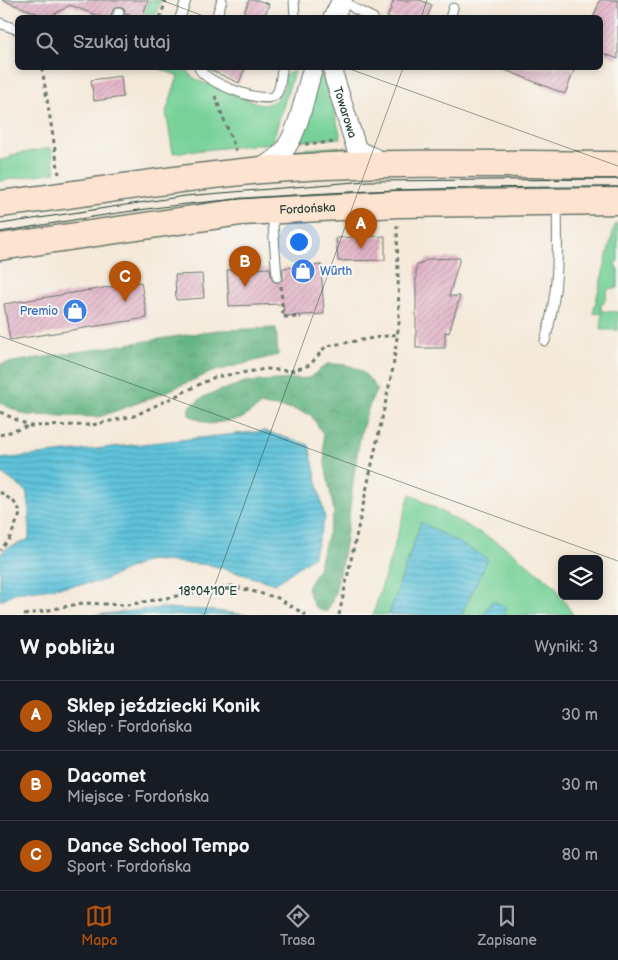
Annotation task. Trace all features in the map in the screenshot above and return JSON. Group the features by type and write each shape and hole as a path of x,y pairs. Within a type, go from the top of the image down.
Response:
{"main road":[{"path":"0,204 161,181 257,171 392,165 618,164"},
{"name":"Fordońska","path":"0,247 241,212 398,204 618,201"}],"street":[{"path":"335,15 343,0"},
{"path":"257,171 273,161 287,146 293,134 311,70"},
{"name":"Towarowa","path":"334,70 334,77 357,150 366,156 392,165"}],"lane":[{"path":"181,15 186,0"},
{"path":"217,15 222,0"},
{"path":"294,0 295,15"},
{"path":"343,0 367,15"},
{"path":"451,15 453,8"},
{"path":"0,24 15,29"},
{"path":"200,70 210,80 262,99 273,97 278,92 280,70"},
{"path":"545,341 555,298 558,269 557,202"},
{"path":"272,211 279,280"}],"path":[{"path":"161,15 166,0"},
{"path":"42,70 60,174"},
{"path":"200,70 220,105 236,151"},
{"path":"339,615 393,368 398,334 398,204"},
{"path":"279,280 283,317 301,316"},
{"path":"0,435 30,426 92,425 134,416 215,377 266,370 291,371 310,365 326,346 398,334"},
{"path":"0,412 30,426"},
{"path":"0,492 14,502 21,512 9,540 0,550"},
{"path":"24,615 83,603 127,604 232,586 278,598 306,615"}],"green space":[{"path":"148,0 161,0 156,15 143,13"},
{"path":"164,70 188,70 190,75 199,81 262,105 277,99 284,86 285,75 294,71 272,143 173,153 166,112 178,76"},
{"path":"318,70 324,70 341,138 297,141"},
{"path":"51,148 56,172 0,181 0,160 11,158 11,155"},
{"path":"348,148 355,154 285,159 291,150"},
{"path":"615,224 618,224 618,261 614,264 618,269 618,288 608,289 604,303 601,304 601,311 618,312 618,330 601,330 602,314 593,313"},
{"path":"276,328 278,355 212,372 154,397 99,417 26,415 0,403 0,364 217,330"},
{"path":"327,364 356,368 367,376 377,389 362,429 341,565 334,595 326,612 314,606 307,588 318,568 334,513 325,464 323,434 311,415 293,409 261,405 241,419 209,424 189,415 189,407 205,396 245,382 309,378"},
{"path":"410,494 507,548 554,585 558,591 558,600 564,600 573,615 505,615 506,607 492,601 484,615 461,615 472,591 421,522 389,615 373,615"}],"water":[{"path":"264,431 309,445 325,518 313,557 275,584 211,565 149,560 99,582 14,593 0,601 0,554 10,547 29,539 29,504 26,491 0,472 0,459"},
{"path":"421,522 488,559 461,615 389,615"},
{"path":"492,601 506,607 505,615 484,615"},
{"path":"161,608 207,610 248,615 95,615"}],"building":[{"path":"2,0 148,0 143,15 125,14 124,8 118,6 113,9 111,15 96,15 70,5 55,14 41,15"},
{"path":"249,0 257,0 269,4 265,15 243,15"},
{"path":"394,0 420,0 432,5 428,15 388,15"},
{"path":"600,0 618,0 618,59 603,53 603,15 594,15"},
{"path":"210,70 244,70 239,83"},
{"path":"505,70 574,70 565,94"},
{"path":"121,76 123,97 94,101 91,80"},
{"path":"385,236 385,260 338,261 336,238"},
{"path":"460,258 449,296 460,296 449,333 445,332 445,348 416,348 416,266 429,259"},
{"path":"321,265 324,314 284,316 283,304 229,306 227,270 270,268 272,280 277,283 283,279 283,268"},
{"path":"202,274 204,298 176,300 175,275"},
{"name":"Premio","path":"141,282 147,318 10,340 4,304"}],"tram line":[{"path":"0,224 185,196 367,181 618,179"},
{"path":"0,232 163,207 294,195 456,188 618,187"}],"place":[{"name":"Sklep jeździecki Konik","path":"361,249"},
{"name":"Würth","path":"303,271"},
{"name":"Dacomet","path":"245,287"},
{"name":"Dance School Tempo","path":"125,302"},
{"name":"Premio","path":"75,311"}]}
